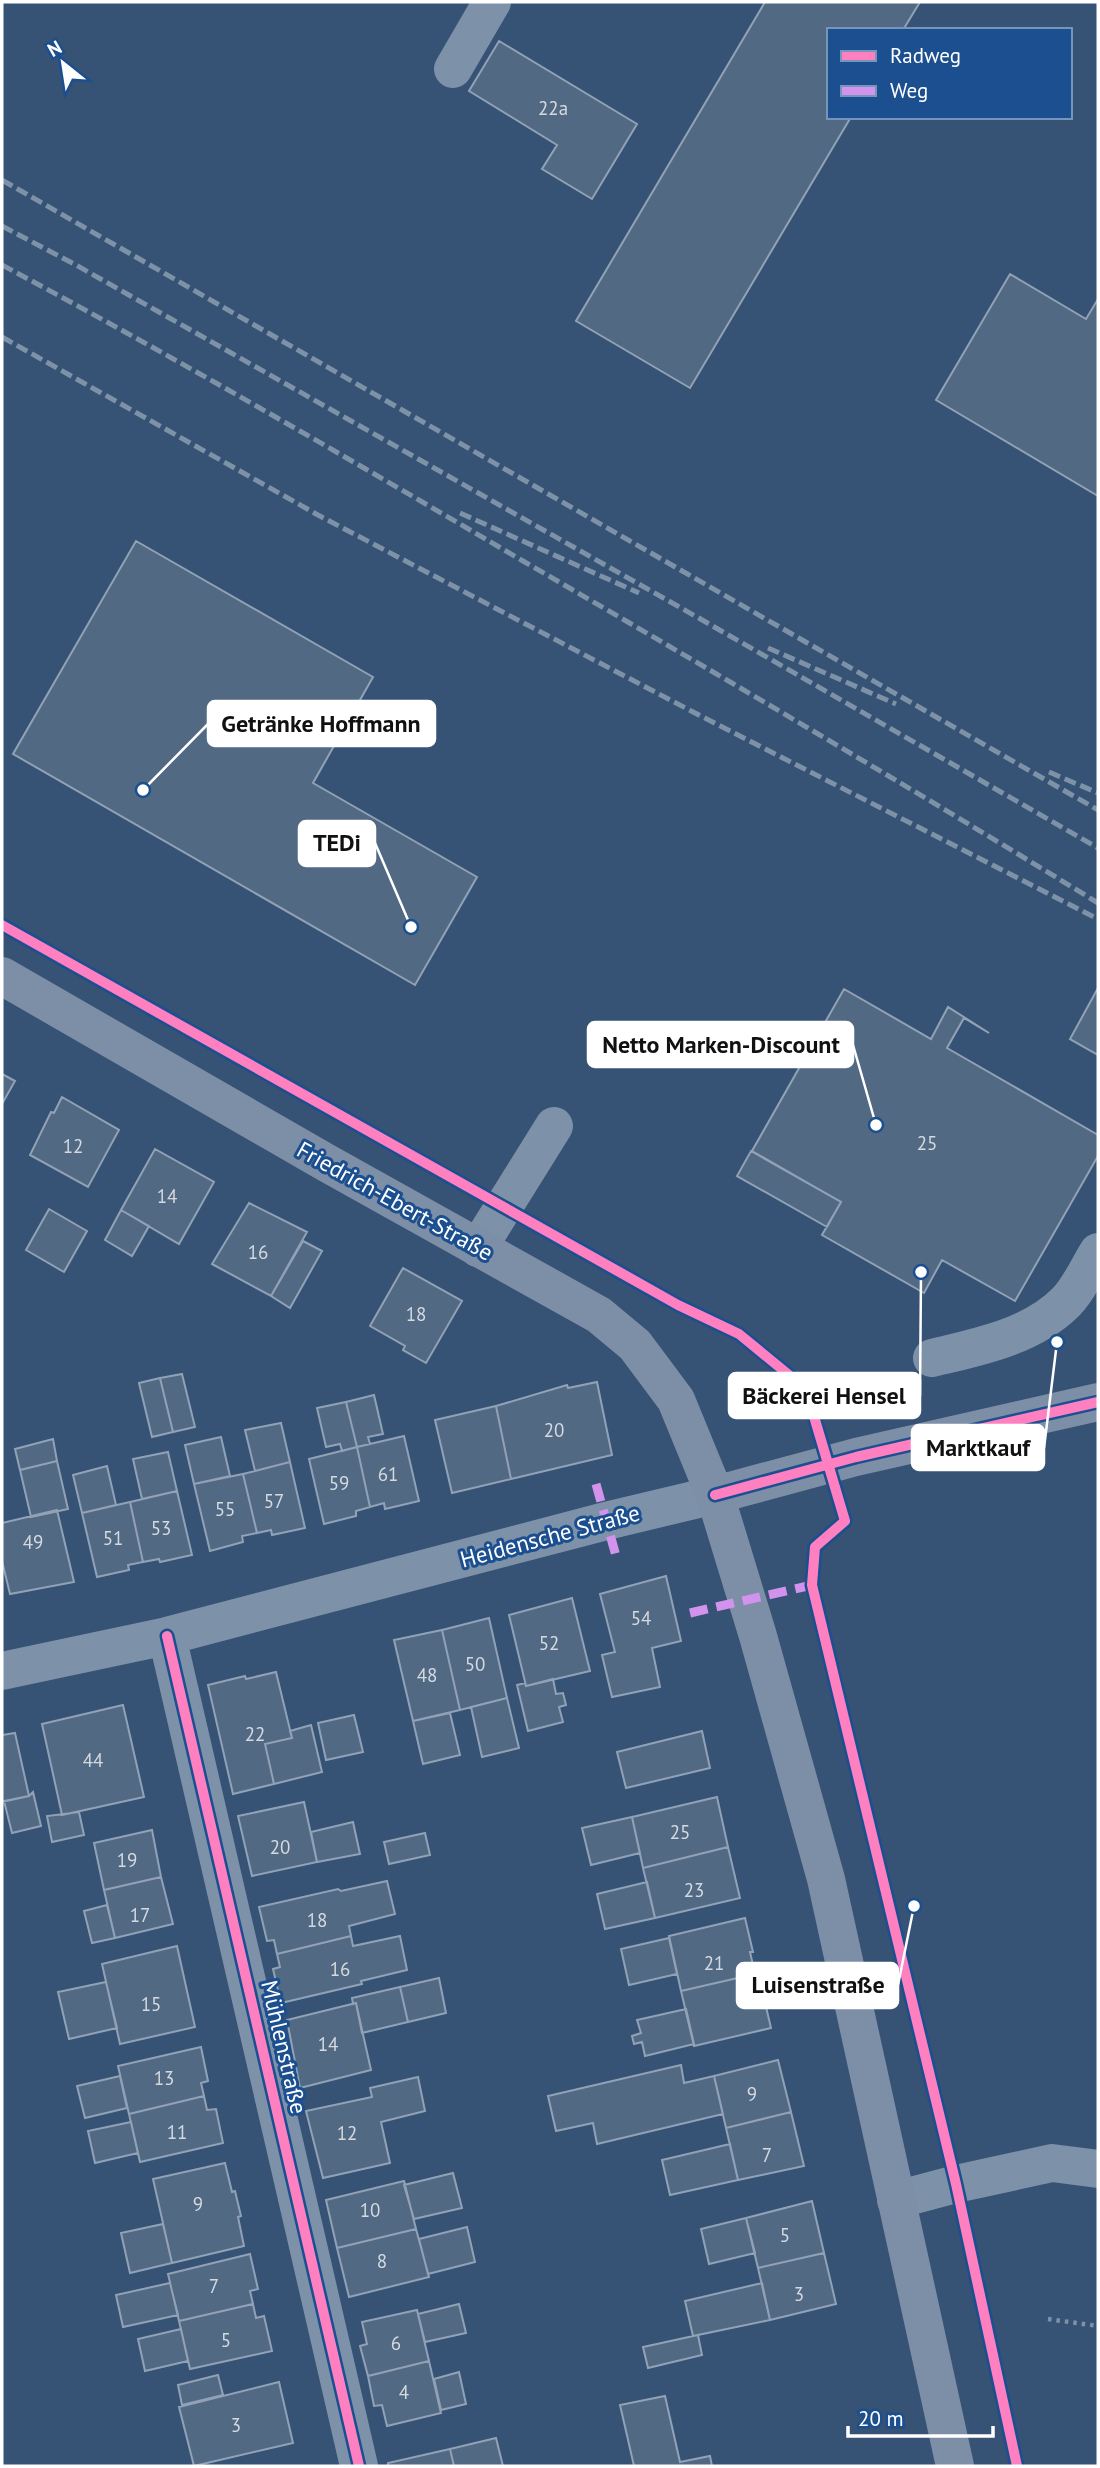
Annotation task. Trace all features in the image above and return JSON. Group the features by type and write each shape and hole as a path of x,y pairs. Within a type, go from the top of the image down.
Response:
{"main road":[{"name":"Friedrich-Ebert-Straße","path":"2,976 599,1315 635,1345 676,1400 715,1495 758,1636 826,1879 955,2466"},
{"name":"Heidensche Straße","path":"715,1495 856,1457 1098,1402"}],"street":[{"path":"453,69 492,2"},
{"path":"478,1248 554,1126"},
{"path":"932,1358 978,1347 1032,1327 1067,1301 1098,1252"},
{"name":"Heidensche Straße","path":"2,1671 167,1636 715,1495"},
{"name":"Mühlenstraße","path":"167,1636 359,2466"},
{"path":"896,2200 1052,2163 1098,2169"}],"path":[{"path":"1048,2319 1098,2326"}],"building":[{"path":"765,2 920,2 904,28 827,28 827,119 850,119 690,388 576,321"},
{"path":"499,41 637,124 592,199 542,169 557,145 469,91"},
{"path":"1010,274 1086,319 1098,299 1098,496 936,400"},
{"path":"136,541 373,677 313,783 477,877 415,985 13,754"},
{"path":"1098,988 1098,1055 1070,1039"},
{"path":"844,989 931,1039 948,1007 989,1033 964,1018 947,1048 1098,1135 1098,1156 1015,1301 942,1260 924,1293 822,1235 841,1202 752,1151"},
{"path":"2,1074 15,1081 2,1104"},
{"path":"62,1097 119,1130 88,1187 30,1155 51,1112 54,1113"},
{"path":"155,1149 214,1182 179,1244 121,1210"},
{"path":"751,1151 841,1202 827,1227 737,1176"},
{"path":"249,1203 307,1232 271,1296 212,1264"},
{"path":"49,1209 87,1231 64,1272 26,1250"},
{"path":"121,1210 149,1226 132,1256 105,1240"},
{"path":"303,1241 322,1251 290,1308 271,1296"},
{"path":"403,1268 462,1301 426,1363 403,1350 405,1346 370,1326"},
{"path":"182,1374 195,1427 173,1432 160,1378"},
{"path":"160,1378 173,1432 152,1437 139,1383"},
{"path":"597,1382 612,1455 511,1479 496,1406 567,1385 568,1388"},
{"path":"374,1395 383,1434 368,1437 370,1444 357,1447 346,1402"},
{"path":"346,1402 357,1447 342,1451 340,1444 326,1447 317,1408"},
{"path":"496,1406 511,1479 452,1493 435,1420"},
{"path":"281,1423 290,1462 255,1471 245,1430"},
{"path":"404,1436 419,1501 385,1509 384,1503 370,1507 357,1447"},
{"path":"221,1437 230,1476 194,1484 185,1445"},
{"path":"53,1439 57,1461 20,1470 15,1449"},
{"path":"357,1447 370,1507 356,1511 356,1516 324,1524 309,1459"},
{"path":"168,1452 177,1491 142,1499 133,1459"},
{"path":"57,1461 68,1509 31,1517 20,1470"},
{"path":"290,1462 305,1528 272,1535 271,1530 257,1533 243,1474"},
{"path":"107,1466 116,1505 82,1513 73,1475"},
{"path":"243,1474 257,1533 242,1536 243,1542 210,1551 194,1484"},
{"path":"177,1491 192,1555 160,1562 159,1559 143,1562 130,1502"},
{"path":"130,1502 143,1562 128,1565 129,1570 97,1577 82,1513"},
{"path":"57,1510 74,1582 10,1594 2,1561 2,1523"},
{"path":"666,1576 681,1641 652,1648 660,1687 612,1697 602,1655 615,1652 600,1594"},
{"path":"572,1598 590,1671 526,1686 509,1615"},
{"path":"489,1618 507,1698 460,1710 442,1630"},
{"path":"442,1630 460,1710 413,1721 394,1640"},
{"path":"276,1672 292,1738 265,1744 274,1784 233,1794 208,1685"},
{"path":"553,1679 556,1694 563,1693 566,1705 559,1707 563,1722 528,1731 517,1685 525,1683 526,1686"},
{"path":"507,1698 519,1748 482,1757 471,1707"},
{"path":"123,1705 144,1797 62,1815 42,1724"},
{"path":"450,1713 460,1755 423,1764 413,1721"},
{"path":"354,1715 363,1752 326,1760 318,1723"},
{"path":"311,1725 322,1772 274,1784 265,1744 292,1738 290,1731"},
{"path":"702,1731 710,1768 626,1788 617,1752"},
{"path":"15,1733 29,1796 2,1802 2,1735"},
{"path":"33,1792 41,1826 12,1833 4,1801 29,1796"},
{"path":"717,1797 728,1847 643,1868 632,1817"},
{"path":"304,1802 317,1862 252,1876 238,1816"},
{"path":"79,1812 84,1835 52,1842 47,1816"},
{"path":"632,1817 640,1853 591,1865 582,1828"},
{"path":"353,1822 360,1854 317,1862 311,1832"},
{"path":"152,1830 161,1877 104,1890 94,1843"},
{"path":"425,1833 430,1855 389,1864 384,1842"},
{"path":"728,1847 740,1898 655,1918 643,1868"},
{"path":"161,1877 173,1924 115,1938 104,1890"},
{"path":"387,1881 395,1914 349,1926 351,1936 277,1954 274,1940 267,1941 259,1907"},
{"path":"647,1882 655,1918 605,1929 597,1894"},
{"path":"107,1905 115,1938 92,1943 84,1911"},
{"path":"745,1918 755,1974 681,1991 669,1936"},
{"path":"351,1936 353,1946 400,1936 407,1970 361,1981 362,1984 281,2003 273,1969 280,1967 277,1954"},
{"path":"669,1938 677,1974 629,1985 621,1949"},
{"path":"177,1946 195,2027 120,2044 102,1964"},
{"path":"755,1974 759,1995 763,1994 771,2028 694,2046 681,1991"},
{"path":"439,1978 446,2013 408,2022 400,1987"},
{"path":"106,1982 117,2028 69,2039 58,1992"},
{"path":"400,1987 408,2022 362,2033 356,2003 353,2004 352,1998"},
{"path":"356,2003 371,2070 300,2088 287,2020"},
{"path":"686,2009 694,2044 645,2056 642,2042 634,2044 632,2036 641,2033 637,2020"},
{"path":"201,2047 208,2081 201,2083 204,2096 129,2114 118,2066"},
{"path":"778,2060 791,2112 726,2128 714,2076"},
{"path":"681,2065 684,2083 714,2076 723,2114 597,2144 593,2123 556,2131 548,2096"},
{"path":"120,2076 127,2108 85,2118 77,2086"},
{"path":"418,2077 425,2111 381,2122 390,2163 323,2178 306,2111 372,2097 370,2088"},
{"path":"204,2096 207,2110 216,2109 223,2143 140,2162 129,2114"},
{"path":"791,2112 804,2166 738,2180 726,2128"},
{"path":"131,2122 138,2153 95,2163 88,2131"},
{"path":"730,2144 738,2180 670,2195 662,2160"},
{"path":"225,2163 241,2216 238,2217 244,2246 172,2263 153,2179"},
{"path":"453,2173 462,2208 414,2219 404,2185"},
{"path":"404,2181 416,2229 337,2248 326,2200"},
{"path":"812,2201 824,2253 758,2268 746,2218"},
{"path":"746,2218 755,2253 709,2264 701,2229"},
{"path":"163,2224 172,2263 130,2273 121,2233"},
{"path":"467,2227 475,2262 428,2274 419,2239"},
{"path":"416,2229 429,2277 349,2297 337,2248"},
{"path":"824,2253 836,2304 770,2320 758,2268"},
{"path":"250,2254 258,2289 250,2291 253,2304 179,2321 168,2274"},
{"path":"170,2283 178,2315 123,2327 116,2295"},
{"path":"762,2283 770,2320 693,2336 685,2301"},
{"path":"253,2304 256,2318 264,2316 272,2351 190,2369 179,2321"},
{"path":"459,2304 466,2333 425,2342 418,2314"},
{"path":"417,2310 429,2361 368,2376 360,2346 367,2344 362,2322"},
{"path":"181,2329 188,2361 145,2371 138,2339"},
{"path":"698,2335 702,2355 648,2368 643,2347"},
{"path":"429,2361 441,2413 387,2426 382,2405 374,2406 368,2376"},
{"path":"459,2372 466,2404 441,2410 434,2379"},
{"path":"218,2375 223,2395 182,2405 178,2385"},
{"path":"279,2382 293,2443 194,2466 179,2407"},
{"path":"665,2396 680,2462 710,2456 712,2466 634,2466 620,2405"},
{"path":"496,2438 503,2466 454,2466 450,2449"},
{"path":"450,2449 454,2466 388,2466 388,2463"}],"railway":[{"path":"2,180 1098,810"},
{"path":"2,226 76,265 704,621 1098,848"},
{"path":"2,265 199,373 394,485 812,730 1098,903"},
{"path":"2,337 318,515 697,714 1098,919"},
{"path":"460,513 639,593"},
{"path":"768,648 896,704"},
{"path":"1049,772 1098,793"}],"marked path":[{"path":"596,1484 616,1556"},
{"path":"690,1613 812,1585"}],"cycle path":[{"path":"2,925 678,1305 739,1334 789,1375 813,1413 845,1521 815,1547 812,1585 956,2184 1017,2466"},
{"path":"715,1495 856,1457 1098,1402"},
{"path":"167,1636 359,2466"}],"place":[{"name":"Getränke Hoffmann","path":"143,790"},
{"name":"TEDi","path":"411,927"},
{"name":"Netto Marken-Discount","path":"876,1125"},
{"name":"Bäckerei Hensel","path":"921,1272"},
{"name":"Marktkauf","path":"1057,1342"},
{"name":"Luisenstraße","path":"914,1906"}]}
